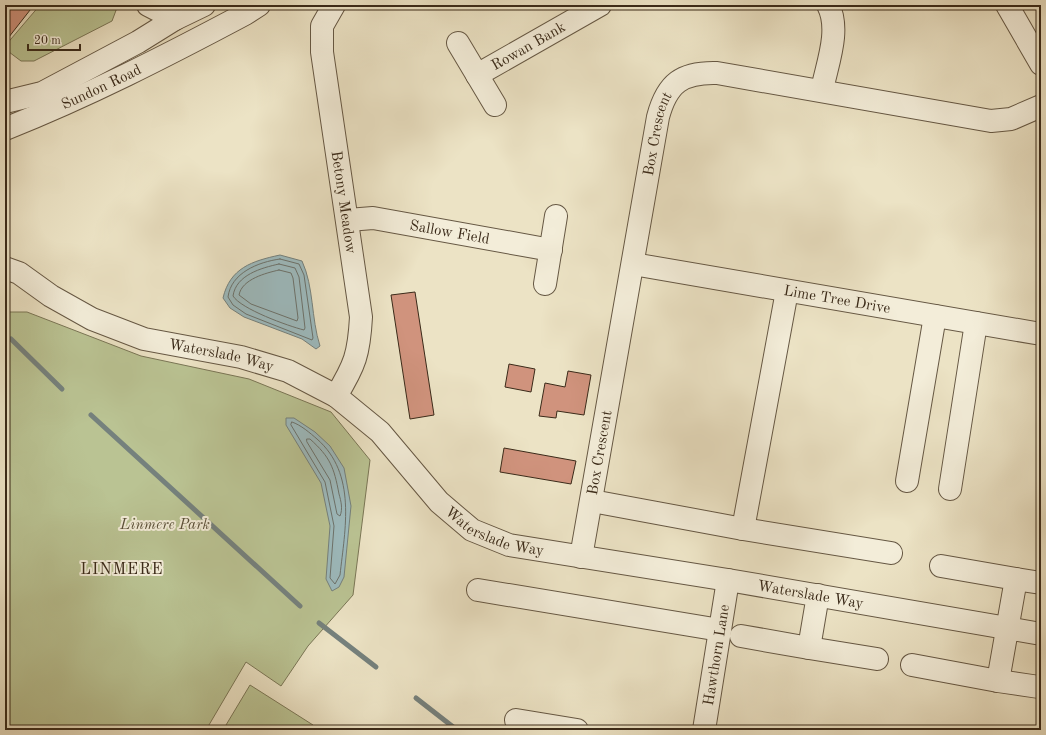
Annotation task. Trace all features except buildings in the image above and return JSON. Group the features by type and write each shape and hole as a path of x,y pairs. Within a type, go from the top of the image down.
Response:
{"street":[{"path":"148,5 173,12 189,44"},
{"name":"Sundon Road","path":"5,102 42,93 138,42 173,12 204,5"},
{"name":"Sundon Road","path":"5,129 51,110 138,70 245,14 259,5"},
{"name":"Betony Meadow","path":"334,5 322,26 322,52 348,220 361,317 358,352 352,370 336,396"},
{"name":"Rowan Bank","path":"477,75 600,5"},
{"path":"822,90 833,32 833,14 828,5"},
{"path":"1007,5 1041,64"},
{"name":"Rowan Bank","path":"458,43 495,105"},
{"name":"Box Crescent","path":"582,557 658,117 662,99 674,84 684,76 699,72 717,73 822,90 990,121 1011,119 1041,106"},
{"path":"545,284 556,216"},
{"name":"Sallow Field","path":"348,220 373,218 551,250"},
{"name":"Waterslade Way","path":"5,253 12,270 51,296 92,319 144,339 241,357 288,371 336,396 380,432 439,502 472,530 509,545 818,595 1041,634"},
{"name":"Lime Tree Drive","path":"633,264 1041,334"},
{"path":"744,529 787,291"},
{"path":"907,481 935,316"},
{"path":"950,489 976,323"},
{"path":"592,501 744,529 891,553"},
{"path":"941,566 1041,583"},
{"path":"998,681 1016,579"},
{"name":"Hawthorn Lane","path":"704,730 728,580"},
{"path":"478,590 720,630"},
{"path":"809,648 818,595"},
{"path":"741,636 877,660"},
{"path":"912,665 1039,687"},
{"path":"516,720 577,730"}],"green space":[{"path":"40,5 118,5 112,21 34,61 21,61 5,49 5,46"},
{"name":"Linmere Park","path":"5,312 27,312 141,356 249,379 331,412 370,460 353,595 308,646 281,686 246,662 206,730 5,730"},
{"path":"250,685 313,725 314,730 223,730"}],"water":[{"path":"280,255 302,261 306,271 320,346 316,349 302,339 244,317 230,308 223,298 231,279 237,273 252,263"},
{"path":"286,418 294,418 315,432 330,446 344,468 351,506 344,577 339,587 332,591 326,579 330,526 321,483 286,425"}],"waterway":[{"path":"11,339 62,389"},
{"path":"91,415 300,606"},
{"path":"319,623 376,667"},
{"path":"416,698 457,730"}],"district":[{"name":"LINMERE","path":"122,568"}]}
